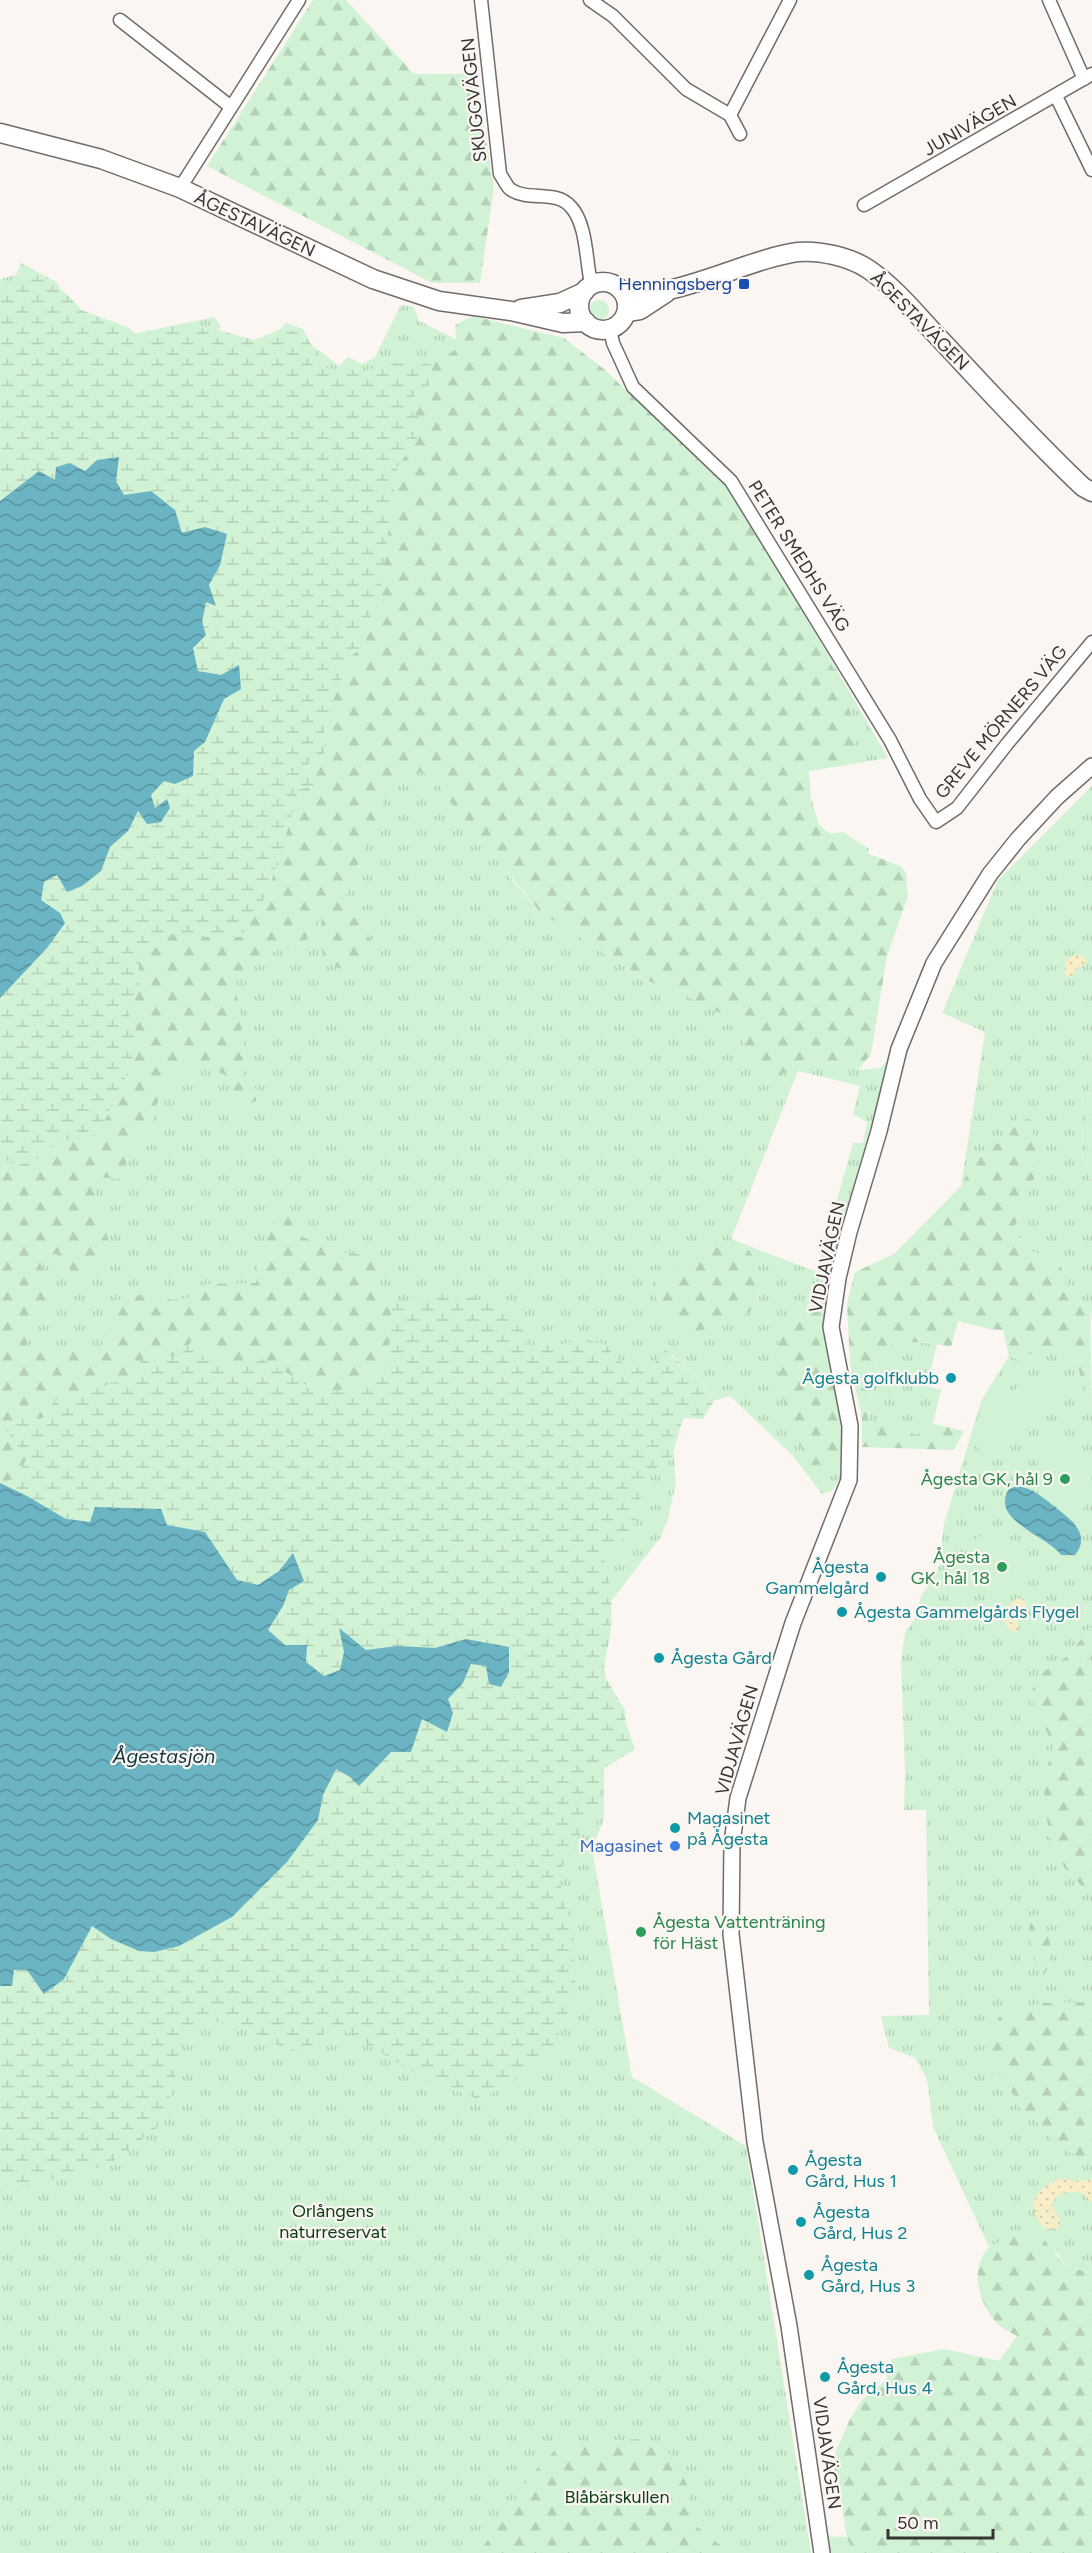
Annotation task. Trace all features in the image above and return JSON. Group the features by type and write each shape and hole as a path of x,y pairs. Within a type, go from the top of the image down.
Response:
{"main road":[{"name":"ÅGESTAVÄGEN","path":"0,133 100,159 180,188 373,279 439,301 511,311 563,323 586,322"},
{"name":"ÅGESTAVÄGEN","path":"622,291 635,294 670,290 744,265 799,252 829,254 858,264 868,269 906,303 1038,443 1083,487 1092,492"},
{"path":"609,283 622,291 627,304 627,312 621,322 609,329 593,328 586,322 580,311 580,303 591,288 609,283"},
{"name":"ÅGESTAVÄGEN","path":"511,311 560,303 591,288"},
{"name":"ÅGESTAVÄGEN","path":"627,312 640,310 670,290"}],"street":[{"path":"180,188 299,0"},
{"name":"SKUGGVÄGEN","path":"481,0 500,174 511,189 536,197 558,197 571,207 579,221 591,288"},
{"path":"590,0 614,16 686,89 730,115 740,134"},
{"path":"730,115 790,0"},
{"path":"1049,0 1088,77"},
{"path":"120,20 231,107"},
{"name":"JUNIVÄGEN","path":"864,205 1088,77"},
{"path":"1056,96 1092,170"},
{"name":"PETER SMEDHS VÄG","path":"609,329 633,387 731,481 890,740 920,799 936,822"},
{"name":"GREVE MÖRNERS VÄG","path":"936,822 957,808 1006,744 1092,642"},
{"name":"VIDJAVÄGEN","path":"822,2553 789,2326 755,2142 731,1934 732,1853 738,1798 793,1623 849,1480 850,1426 831,1327 838,1278 849,1232 879,1131 899,1049 934,963 990,874 1018,839 1057,797 1092,766"}],"green space":[{"path":"313,0 346,0 414,74 475,74 494,187 480,283 432,283 207,166"},
{"name":"Orlångens naturreservat","path":"21,263 58,283 61,295 118,337 215,317 221,327 218,331 257,342 275,334 286,323 303,329 312,345 339,366 348,357 362,364 375,357 401,305 414,307 419,321 504,363 609,388 734,493 888,758 791,774 819,835 843,832 869,849 815,1056 793,1062 806,1060 843,1062 858,1070 880,1068 899,1049 836,1297 807,1305 850,1460 833,1490 822,1494 794,1457 730,1396 713,1401 702,1382 671,1354 672,1437 676,1482 668,1519 660,1538 605,1609 604,1819 592,1849 632,2077 746,2146 811,2553 0,2553 0,279 16,275","holes":["508,875 685,995 648,981 540,912","798,1071 860,1086 853,1114 867,1122 863,1143 853,1143 817,1272 731,1239","720,1240 745,1247 757,1271 759,1298 726,1321 689,1334 653,1283"]},
{"path":"43,275 71,298 81,310 127,327 139,336 174,326 218,330 254,340 284,328 304,335 315,350 311,364 324,368 363,371 395,363 431,364 432,383 413,397 406,409 419,417 417,440 397,467 379,603 363,629 361,648 350,657 324,724 325,752 308,764 316,786 298,790 286,834 287,852 275,869 267,896 246,919 243,937 193,937 166,933 157,947 139,960 139,989 127,1009 137,1040 131,1064 101,1125 95,1135 66,1140 34,1161 21,1164 0,1158 0,998 60,913 41,900 44,882 57,874 101,871 110,847 128,831 139,810 170,808 166,799 155,808 151,796 205,742 238,665 221,675 198,671 193,648 206,602 215,606 209,585 220,565 205,527 182,533 124,495 116,481 118,457 97,460 85,471 56,480 19,484 0,501 0,296 21,278"},
{"path":"599,300 606,303 609,310 606,317 599,320 592,317 589,310 592,303"},
{"path":"473,316 564,338 605,370 731,492 846,690 856,752 840,767 816,761 809,772 811,798 819,825 844,844 900,866 906,873 908,896 887,956 871,1054 858,1070 843,1062 806,1060 793,1062 776,1082 759,1070 749,1058 744,1044 742,1024 686,996 648,981 540,912 451,803 435,779 411,768 399,769 386,790 380,818 359,861 342,905 359,922 375,947 362,962 351,970 338,968 329,963 322,950 321,911 302,949 283,947 249,966 234,983 241,1014 244,1077 257,1090 256,1101 233,1112 229,1077 204,1065 185,1067 159,1100 153,1123 132,1145 122,1179 95,1177 96,1202 109,1242 108,1258 104,1266 96,1274 72,1272 56,1254 38,1256 44,1274 56,1290 46,1314 28,1330 26,1353 66,1350 106,1353 114,1337 107,1319 109,1302 149,1293 173,1300 188,1298 206,1284 256,1283 258,1263 266,1248 269,1224 287,1214 295,1220 299,1235 329,1250 379,1257 378,1285 392,1302 388,1366 358,1389 326,1391 309,1387 275,1365 252,1372 238,1373 182,1358 143,1359 129,1380 54,1403 53,1415 7,1431 27,1458 16,1474 0,1483 0,1158 21,1164 28,1163 63,1141 95,1134 107,1117 137,1038 126,1009 139,989 139,960 157,947 166,933 193,937 243,937 245,921 267,896 275,869 287,852 286,834 308,764 325,752 324,724 350,657 361,648 363,629 379,603 397,467 417,440 406,409 413,397 432,383 431,364 457,349 455,325"},
{"path":"1092,786 1092,1050 1087,1108 1088,1174 1092,1182 1092,1321 1090,1308 1068,1289 1060,1261 1030,1251 1013,1231 1039,1167 1019,1116 1005,1142 990,1148 978,1158 961,1186 985,1032 942,1013 998,880"},
{"path":"1092,1050 1092,1182 1088,1174 1087,1108"},
{"path":"1019,1116 1031,1120 1039,1167 1013,1231 1030,1251 1060,1261 1068,1289 1090,1308 1092,1404 1080,1379 1078,1359 1060,1350 1048,1348 1019,1360 1009,1356 1003,1330 958,1321 951,1347 916,1342 880,1349 867,1420 918,1435 923,1421 964,1431 954,1450 862,1447 862,1418 850,1364 847,1304 855,1272 894,1254 961,1186 971,1166 992,1145 1005,1142"},
{"path":"720,1240 743,1247 754,1259 760,1277 759,1296 751,1310 739,1317 689,1334 660,1306 653,1283 675,1266"},
{"path":"462,1293 489,1303 523,1330 526,1345 555,1346 582,1339 605,1344 619,1361 635,1368 655,1363 665,1350 702,1382 713,1402 703,1419 683,1418 672,1457 653,1470 643,1490 631,1537 615,1542 604,1558 612,1615 602,1672 625,1710 626,1723 635,1749 603,1769 599,1801 558,1875 574,1937 575,1993 550,2057 481,2100 428,2081 334,2024 306,2051 286,2049 248,2030 199,2017 180,2048 174,2086 158,2127 107,2166 27,2185 0,2186 0,1986 12,1986 14,1970 27,1970 45,1994 92,1926 130,1947 154,1952 262,1888 287,1862 318,1820 323,1795 336,1769 350,1777 359,1786 422,1719 446,1732 448,1700 463,1683 471,1664 486,1666 489,1685 501,1687 509,1672 509,1647 466,1639 435,1648 397,1646 366,1650 340,1629 344,1652 340,1670 324,1676 268,1630 287,1594 294,1554 279,1571 257,1585 237,1580 167,1525 133,1507 90,1522 66,1519 4,1484 19,1474 27,1458 7,1431 19,1412 38,1419 52,1415 54,1403 60,1394 76,1398 108,1384 128,1380 143,1359 162,1355 179,1356 192,1341 240,1373 245,1360 256,1355 309,1387 326,1391 358,1389 388,1366 392,1302 411,1301 436,1294"},
{"path":"836,1297 850,1460 808,1466 781,1393 777,1365 779,1324 790,1313"},
{"path":"900,1341 937,1344 927,1386 941,1390 933,1423 923,1421 919,1435 867,1421 880,1349"},
{"name":"Ågesta golfklubb","path":"1058,1347 1078,1359 1080,1379 1092,1404 1092,2272 1067,2268 1058,2254 1025,2233 989,2247 933,2127 927,2079 915,2058 889,2048 881,2016 929,2015 926,1810 904,1810 901,1661 905,1633 915,1618 921,1597 942,1561 944,1524 981,1401 1009,1356 1019,1360 1043,1348"},
{"path":"1052,1375 1066,1386 1067,1395 1062,1405 1014,1427 994,1453 980,1450 975,1430 983,1410 993,1401 1012,1392 1028,1380"},
{"name":"Ågesta GK, hål 9","path":"1060,1441 1075,1446 1091,1460 1092,1498 1081,1511 1069,1507 1055,1497 1042,1485 1036,1474 1038,1462 1048,1443"},
{"name":"Ågesta GK, hål 18","path":"984,1535 1033,1561 1037,1569 1026,1585 1014,1594 995,1596 969,1574 968,1566 975,1539"},
{"path":"1092,1627 1092,1646 1087,1661 1092,1660 1092,1897 1064,1867 1051,1838 1045,1810 1044,1781 1053,1745 1031,1698 1035,1677 1065,1658"},
{"path":"1035,1913 1045,1927 1050,1943 1050,1960 1044,1975 1035,1967 1029,1928"},
{"path":"1092,2002 1092,2163 1055,2146 1043,2126 1021,2111 1015,2097 993,2066 987,2044 999,2017 1041,2003"},
{"path":"1025,2233 1045,2241 1067,2268 1092,2272 1092,2553 853,2553 847,2537 833,2458 850,2419 863,2399 886,2380 891,2359 944,2349 999,2361 1017,2336 999,2325 985,2306 978,2285 979,2264 990,2247 1006,2238"},
{"name":"Blåbärskullen","path":"637,2439 673,2455 687,2485 695,2525 730,2553 479,2553 534,2472 561,2444"},
{"path":"819,2536 847,2537 853,2553 822,2553"}],"sand":[{"path":"1073,955 1083,956 1086,961 1084,966 1078,967 1071,978 1065,974 1065,961"},
{"path":"1017,1598 1024,1599 1025,1605 1016,1619 1019,1629 1017,1632 1006,1626 1003,1613"},
{"path":"1062,2178 1074,2181 1092,2180 1092,2203 1083,2193 1070,2192 1059,2195 1053,2201 1053,2206 1060,2225 1058,2229 1046,2229 1035,2213 1035,2199 1045,2186"}],"water":[{"path":"119,457 116,481 124,495 151,491 175,510 182,533 205,527 227,534 220,565 209,585 216,606 206,602 202,622 206,635 193,648 198,671 221,675 239,665 241,689 224,699 205,742 194,751 193,776 175,784 164,781 151,795 155,808 167,799 170,808 161,822 147,824 138,811 128,831 110,847 101,871 82,886 67,892 57,875 44,882 41,900 60,913 65,923 47,948 0,998 0,501 39,471 55,480 56,467 70,463 85,471 97,460"},
{"name":"Ågestasjön","path":"0,1483 66,1519 90,1522 95,1507 161,1509 167,1525 205,1532 237,1580 258,1585 279,1571 293,1553 304,1581 289,1590 283,1606 268,1630 285,1645 307,1645 306,1662 324,1676 340,1670 344,1652 339,1628 366,1650 397,1646 435,1648 466,1639 509,1647 509,1672 501,1687 489,1684 486,1666 471,1664 463,1683 448,1699 453,1713 447,1732 422,1719 411,1752 391,1752 359,1786 350,1777 336,1769 323,1795 318,1820 287,1862 232,1917 179,1946 154,1952 139,1951 111,1939 92,1926 64,1979 44,1994 27,1970 14,1970 12,1986 0,1986"},
{"path":"1017,1486 1037,1494 1072,1522 1081,1540 1075,1555 1061,1555 1013,1518 1007,1510 1005,1500 1009,1489"}],"place":[{"name":"Henningsberg","path":"744,284"},
{"name":"Ågesta golfklubb","path":"951,1378"},
{"name":"Ågesta GK, hål 9","path":"1065,1479"},
{"name":"Ågesta GK, hål 18","path":"1002,1567"},
{"name":"Ågesta Gammelgård","path":"881,1577"},
{"name":"Ågesta Gammelgårds Flygel","path":"842,1612"},
{"name":"Ågesta Gård","path":"659,1658"},
{"name":"Magasinet på Ågesta","path":"675,1828"},
{"name":"Magasinet","path":"675,1846"},
{"name":"Ågesta Vattenträning för Häst","path":"641,1932"},
{"name":"Ågesta Gård, Hus 1","path":"793,2170"},
{"name":"Ågesta Gård, Hus 2","path":"801,2222"},
{"name":"Ågesta Gård, Hus 3","path":"809,2275"},
{"name":"Ågesta Gård, Hus 4","path":"825,2377"}]}
